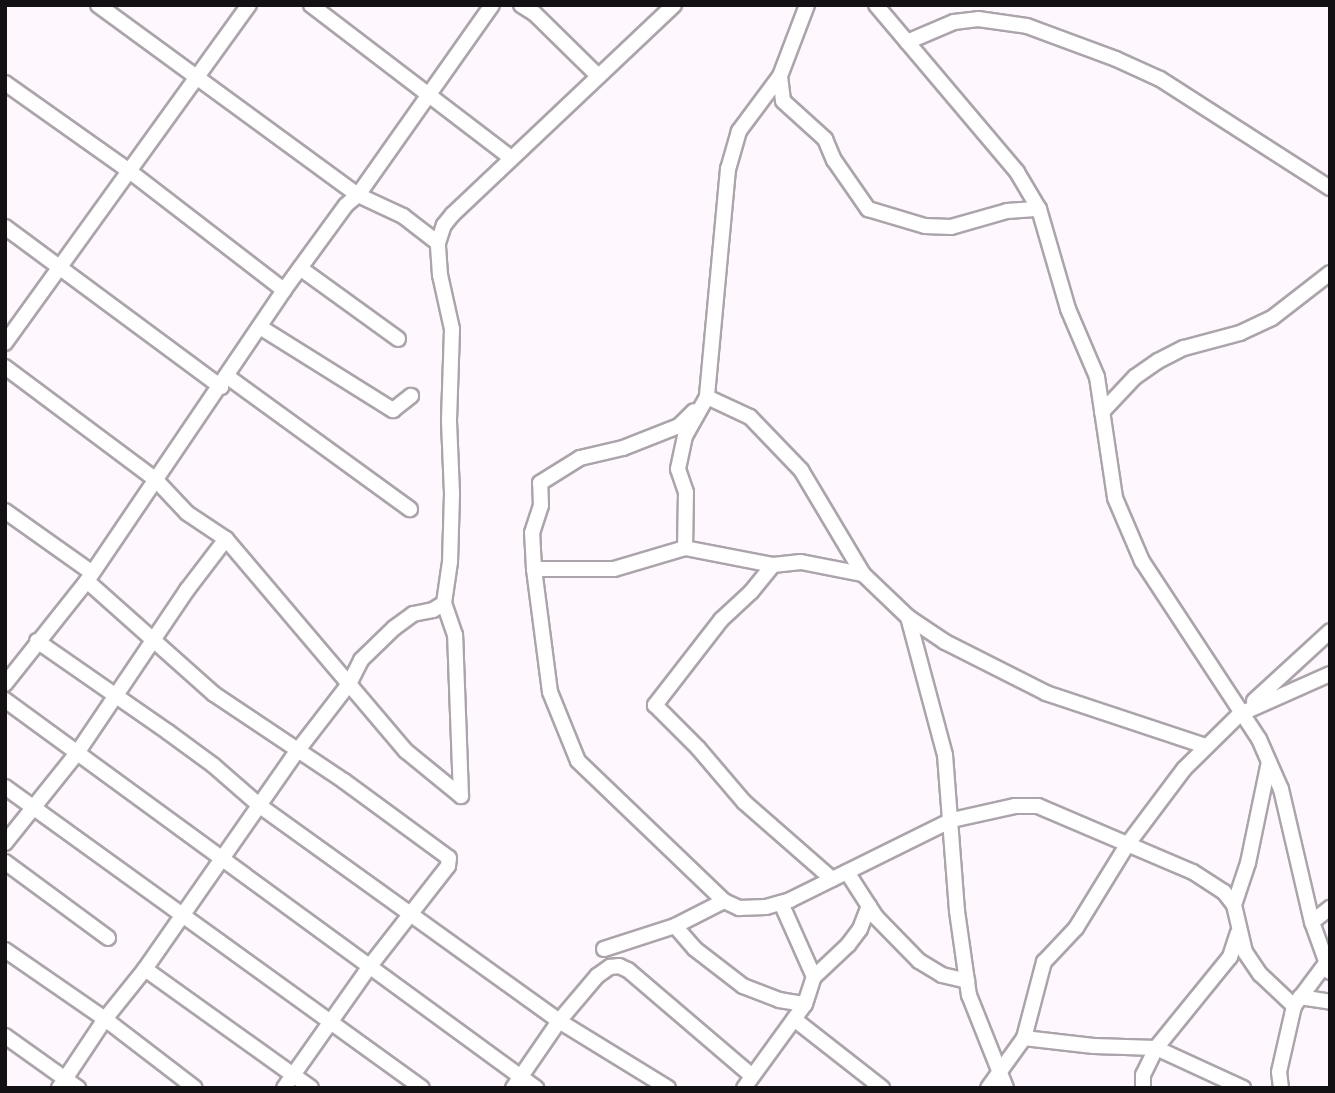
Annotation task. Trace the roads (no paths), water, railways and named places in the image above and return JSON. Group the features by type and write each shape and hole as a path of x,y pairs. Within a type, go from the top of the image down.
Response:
{"street":[{"path":"99,5 200,76 358,195 402,216 438,243"},
{"path":"5,343 249,5"},
{"path":"311,5 511,158"},
{"path":"5,684 10,664 37,641 89,577 225,382 284,290 346,205 358,195 492,5"},
{"path":"521,5 534,13 598,76"},
{"path":"5,368 156,480 187,513 226,539 406,751 461,796 455,635 444,603 450,562 452,493 449,420 452,329 440,275 438,243 444,225 453,214 674,5"},
{"path":"685,548 687,492 678,469 685,436 706,397 728,169 739,131 780,76 807,5"},
{"path":"876,5 1017,172 1039,209 1068,309 1097,377 1115,498 1142,561 1240,714 1259,739 1281,789 1294,834 1312,922 1328,967 1297,1002 1279,1072 1281,1088"},
{"path":"907,41 954,22 978,19 1027,26 1116,59 1160,79 1330,187"},
{"path":"780,76 783,101 825,139 834,160 867,209 925,226 951,227 1007,211 1039,209"},
{"path":"5,83 128,170 284,290"},
{"path":"5,226 410,509"},
{"path":"300,268 398,339"},
{"path":"1102,412 1135,377 1158,361 1184,348 1240,333 1272,318 1330,273"},
{"path":"260,327 393,410 411,396"},
{"path":"706,397 679,426 623,448 580,458 540,482 541,506 532,533 550,692 578,761 724,901 740,908 766,907 781,903 952,820 1015,806 1038,806 1210,881 1224,892 1234,905"},
{"path":"706,397 750,416 801,470 863,574 908,617 945,642 1046,693 1205,746"},
{"path":"5,511 89,577 152,641 214,694 298,750 449,858 448,866 410,912 284,1088"},
{"path":"5,843 77,753 114,695 226,539"},
{"path":"534,569 614,569 685,548 773,565 802,562 863,574"},
{"path":"773,565 751,592 721,620 655,705 698,748 744,802 832,879"},
{"path":"62,1083 105,1019 145,969 224,859 298,750 349,684 361,660 394,628 413,614 433,610 444,603"},
{"path":"908,617 945,755 957,911 967,981 974,1012 1006,1088"},
{"path":"988,1088 1024,1038 1044,962 1076,928 1127,845 1161,798 1205,746 1330,631"},
{"path":"37,641 213,765 260,806 559,1021 668,1088"},
{"path":"1240,714 1330,674"},
{"path":"5,700 370,967 516,1083 536,1088"},
{"path":"1269,762 1248,863 1234,905 1238,933 1245,952 1259,974 1297,1002 1330,1002"},
{"path":"5,788 422,1088"},
{"path":"5,862 108,938"},
{"path":"847,872 869,906 919,961 942,975 967,981"},
{"path":"604,949 675,926 724,901"},
{"path":"781,903 814,977"},
{"path":"516,1083 559,1021 597,976 610,967 619,966 628,970 748,1082 805,1004 814,977 848,945 860,929 869,906"},
{"path":"1312,922 1330,908"},
{"path":"675,926 695,949 743,986 779,1000 805,1004"},
{"path":"1143,1088 1143,1075 1156,1048 1230,957 1238,933"},
{"path":"5,950 105,1019 195,1088"},
{"path":"145,969 311,1088"},
{"path":"794,1019 882,1088"},
{"path":"5,1036 62,1083 78,1088"},
{"path":"1024,1038 1094,1046 1156,1048 1243,1088"}]}
